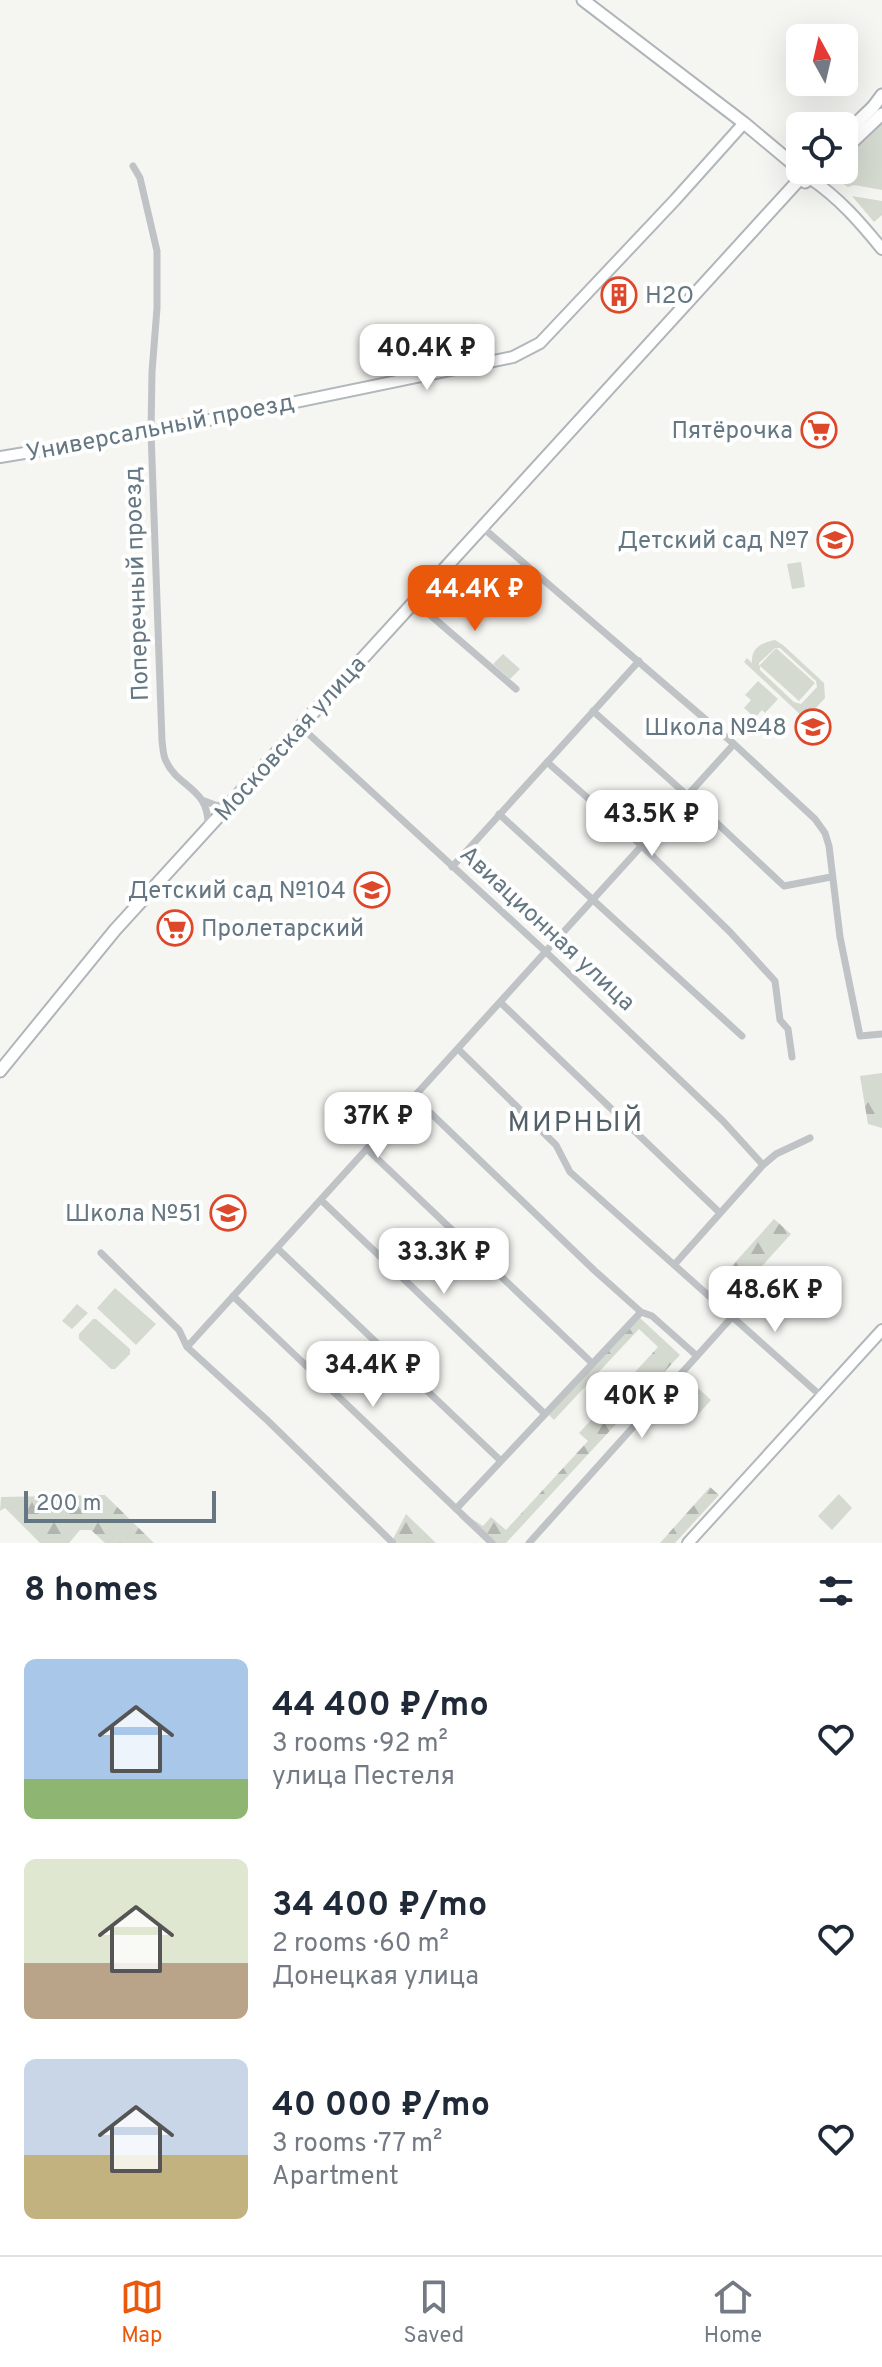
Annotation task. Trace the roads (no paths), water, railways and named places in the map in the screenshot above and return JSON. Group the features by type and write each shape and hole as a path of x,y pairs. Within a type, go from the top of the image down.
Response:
{"main road":[{"path":"583,0 786,157"},
{"path":"858,121 882,95"},
{"path":"858,137 882,114"},
{"name":"Московская улица","path":"0,1071 107,939 796,184"}],"street":[{"name":"Универсальный проезд","path":"0,457 151,432 513,357 540,343 744,123"},
{"name":"Поперечный проезд","path":"133,166 140,178 157,251 151,432 162,741 166,762 202,800"},
{"path":"820,184 854,214 882,249"},
{"path":"482,527 734,744 815,819 825,833 829,846 840,937 860,1036 882,1034"},
{"path":"414,601 516,689"},
{"path":"452,867 639,661"},
{"path":"593,711 784,886 831,877"},
{"name":"Авиационная улица","path":"300,726 546,952 723,1121 763,1165"},
{"path":"187,1347 734,744"},
{"path":"547,762 642,846 775,981 780,1020 788,1029 792,1057"},
{"path":"202,800 228,806"},
{"path":"202,800 208,811 208,827"},
{"path":"499,814 742,1036"},
{"path":"500,1002 720,1213"},
{"path":"458,1049 556,1145 570,1172 821,1396"},
{"path":"414,1097 595,1271 697,1356"},
{"path":"674,1265 763,1165 776,1154 810,1138"},
{"path":"367,1149 592,1363"},
{"path":"321,1200 545,1414"},
{"path":"277,1248 501,1461"},
{"path":"101,1253 179,1330 187,1347 393,1543"},
{"path":"233,1296 492,1543"},
{"path":"456,1509 641,1312"},
{"path":"529,1543 732,1317"},
{"path":"689,1543 882,1330"}],"place":[{"name":"Н2О","path":"619,295"},
{"name":"Пятёрочка","path":"819,430"},
{"name":"Детский сад №7","path":"835,540"},
{"name":"Школа №48","path":"813,727"},
{"name":"Детский сад №104","path":"372,890"},
{"name":"Пролетарский","path":"175,928"},
{"name":"Школа №51","path":"228,1213"}],"district":[{"name":"МИРНЫЙ","path":"576,1121"}]}
